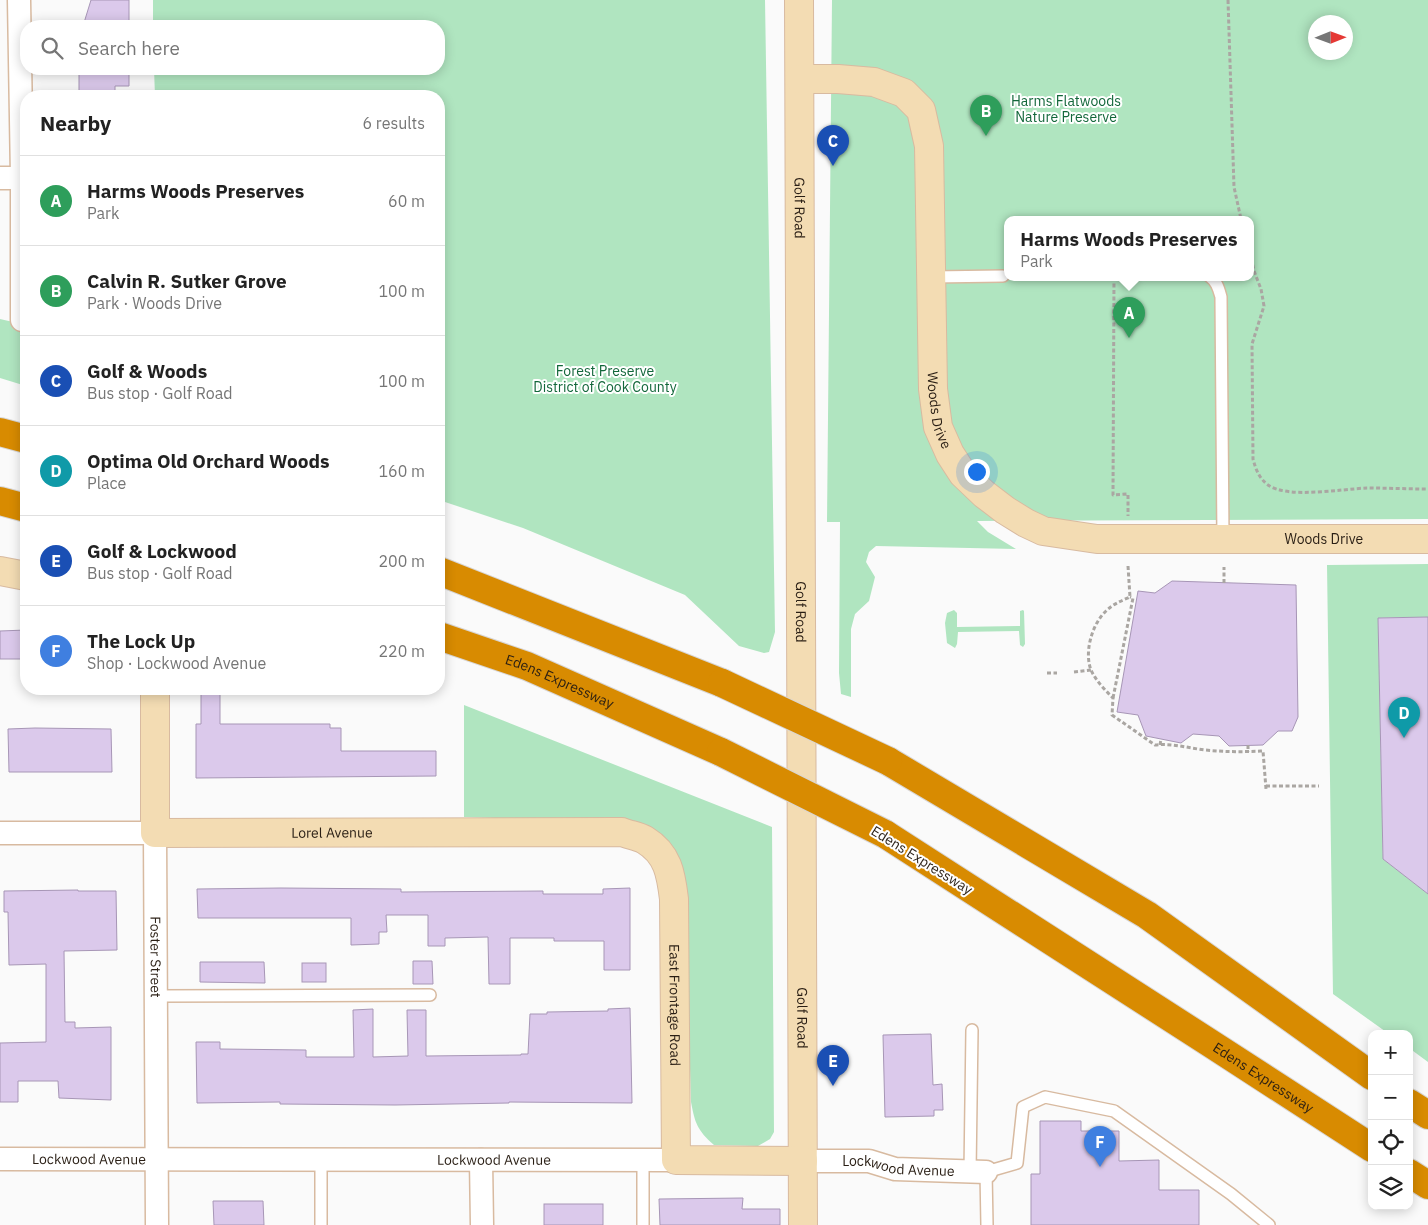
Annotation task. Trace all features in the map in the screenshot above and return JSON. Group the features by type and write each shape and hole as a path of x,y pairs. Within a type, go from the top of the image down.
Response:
{"highway":[{"path":"0,432 20,437"},
{"path":"0,501 20,506"},
{"path":"445,574 722,683 888,761 1147,915 1371,1075"},
{"name":"Edens Expressway","path":"445,638 527,666 721,752 884,834 1368,1145"},
{"path":"1413,1105 1428,1115"},
{"path":"1413,1176 1428,1185"}],"street":[{"path":"18,0 20,90"},
{"name":"Golf Road","path":"799,0 803,1225"},
{"name":"Woods Drive","path":"800,80 838,78 874,82 904,93 921,110 928,146 933,389 938,427 950,454 963,474 984,494 1005,510 1043,531 1097,539 1428,539"},
{"path":"0,178 20,178"},
{"path":"0,571 20,575"},
{"name":"Foster Street","path":"155,695 157,1225"},
{"name":"Lorel Avenue","path":"0,833 622,832 644,839 660,852"},
{"name":"East Frontage Road","path":"660,852 671,874 674,899 676,1160"},
{"name":"Lockwood Avenue","path":"0,1159 869,1161 895,1169 978,1172"},
{"path":"481,1160 482,1225"}],"lane":[{"path":"931,277 1003,276"},
{"path":"1215,281 1221,297 1223,539"},
{"path":"156,996 430,995"},
{"path":"972,1030 978,1172 987,1225"},
{"path":"978,1172 1017,1163 1023,1107 1045,1097 1114,1111 1231,1194 1268,1225"},
{"path":"320,1160 320,1225"},
{"path":"643,1160 643,1225"}],"path":[{"path":"1228,0 1234,187 1240,216"},
{"path":"1254,271 1261,288 1264,306 1252,344 1253,460 1258,475 1269,486 1284,492 1366,488 1428,489"},
{"path":"1114,281 1113,495 1128,494 1128,517"},
{"path":"1128,566 1130,597 1133,598 1113,698 1112,715 1155,746 1167,744 1206,750 1264,751 1266,787 1319,786"},
{"path":"1224,567 1224,583"},
{"path":"1113,698 1102,687 1091,670 1090,642 1104,612 1116,603 1130,597"},
{"path":"1074,672 1091,670"},
{"path":"1047,673 1057,673"},
{"path":"1160,745 1161,739"},
{"path":"1248,746 1248,752"}],"green space":[{"name":"Forest Preserve District of Cook County","path":"153,0 765,0 775,632 769,652 764,653 739,646 685,595 523,528 445,502 445,90 155,90 154,75 445,75 445,20 153,20"},
{"name":"Harms Flatwoods Nature Preserve","path":"832,0 1428,0 1428,519 977,521 988,532 1016,549 876,546 869,552 866,562 875,577 869,601 855,614 851,629 851,697 841,694 839,673 840,522 827,522"},
{"path":"0,319 20,324 20,384 0,378"},
{"path":"1428,564 1428,617 1378,618 1383,859 1428,894 1428,1062 1413,1051 1413,1030 1383,1030 1333,994 1327,565"},
{"path":"954,610 957,613 957,627 1020,626 1020,611 1023,610 1025,644 1023,647 1020,645 1019,631 958,632 955,648 947,643 945,623 947,613"},
{"path":"464,705 772,827 774,1132 770,1139 758,1146 714,1145 700,1130 696,1121 691,1102 685,900 636,823 464,817"}],"building":[{"path":"91,0 129,0 129,20 85,20"},
{"path":"79,75 129,75 129,86 115,86 115,90 79,90"},
{"path":"1172,581 1296,585 1298,717 1292,731 1278,731 1263,745 1229,746 1219,736 1193,734 1181,743 1146,736 1138,715 1117,712 1138,591 1155,593"},
{"path":"1428,617 1428,894 1383,859 1378,618"},
{"path":"20,630 20,659 0,659 0,631"},
{"path":"201,695 220,695 220,724 330,724 330,728 341,728 341,751 436,751 436,776 196,778 196,724 201,724"},
{"path":"8,729 111,729 112,772 9,772"},
{"path":"630,888 630,970 604,970 604,941 554,941 554,938 510,938 510,984 489,984 488,937 445,938 445,946 428,946 428,915 386,915 387,932 379,932 379,944 351,945 351,918 198,918 197,889 401,889 401,892 543,891 543,894 603,894 603,889"},
{"path":"4,891 116,891 117,950 64,951 65,1022 75,1022 75,1028 111,1027 111,1100 59,1098 58,1081 18,1081 18,1102 0,1102 0,1043 46,1042 46,964 9,965 8,912 4,912"},
{"path":"413,961 432,961 433,984 413,984"},
{"path":"200,962 264,962 265,983 200,982"},
{"path":"302,963 326,963 326,982 302,982"},
{"path":"630,1008 632,1103 509,1102 395,1105 280,1104 280,1102 197,1103 196,1042 220,1042 220,1049 306,1050 306,1057 354,1057 353,1010 373,1009 373,1057 408,1056 407,1010 426,1010 426,1056 521,1055 528,1054 530,1014 608,1011 608,1009"},
{"path":"931,1034 933,1085 942,1084 943,1110 934,1110 934,1116 885,1117 883,1035"},
{"path":"1040,1121 1081,1121 1081,1131 1119,1131 1119,1161 1159,1160 1159,1190 1199,1190 1199,1225 1031,1225 1031,1174 1040,1174"},
{"path":"743,1198 742,1209 780,1209 780,1225 660,1225 659,1199"},
{"path":"213,1201 263,1201 264,1225 214,1225"},
{"path":"544,1204 603,1204 603,1225 544,1225"}],"place":[{"name":"Calvin R. Sutker Grove","path":"986,136"},
{"name":"Golf & Woods","path":"833,166"},
{"name":"Harms Woods Preserves","path":"1129,338"},
{"name":"Optima Old Orchard Woods","path":"1404,738"},
{"name":"Golf & Lockwood","path":"833,1086"},
{"name":"The Lock Up","path":"1100,1167"}]}
